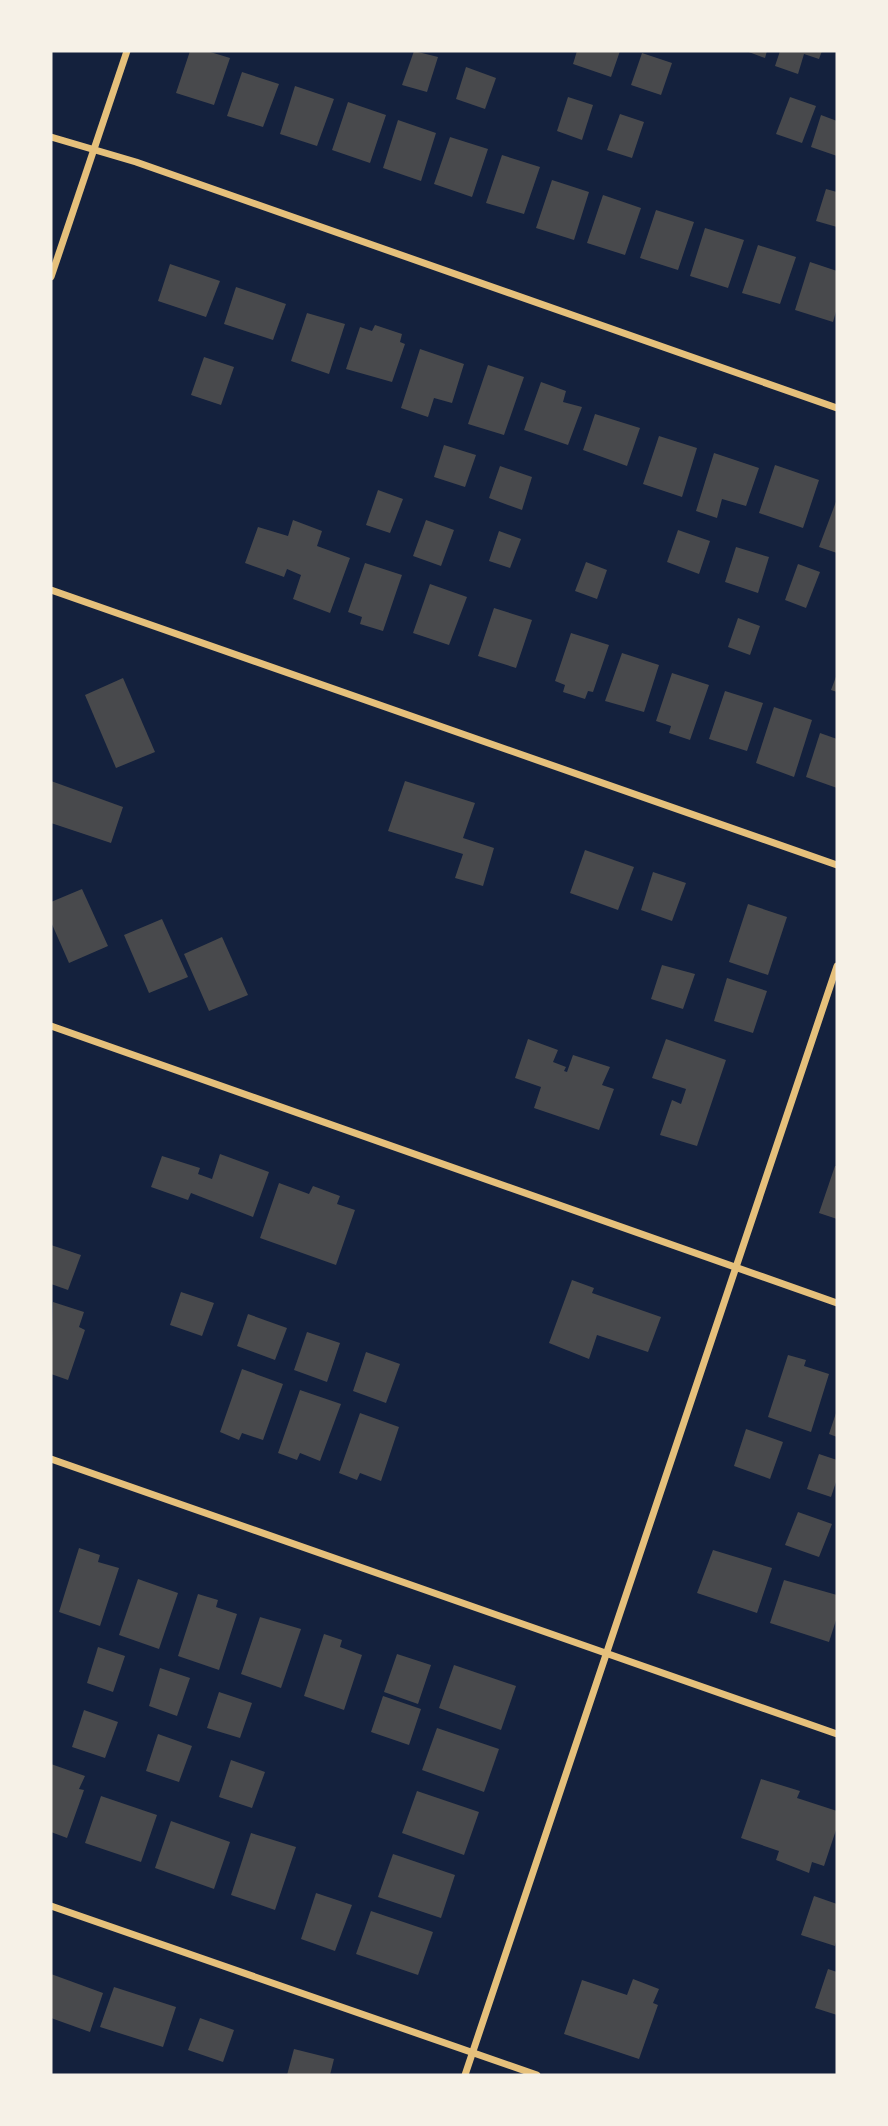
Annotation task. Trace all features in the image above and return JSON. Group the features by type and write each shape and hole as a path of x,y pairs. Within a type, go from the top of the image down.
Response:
{"street":[{"path":"51,277 127,51"},
{"path":"51,137 149,166 837,408"},
{"path":"51,590 837,865"},
{"path":"465,2075 837,966"},
{"path":"51,1026 837,1303"},
{"path":"51,1459 837,1734"},
{"path":"51,1906 537,2075"}],"building":[{"path":"190,51 207,51 230,58 214,105 176,93"},
{"path":"414,51 438,57 427,92 402,85"},
{"path":"577,51 620,51 611,77 573,64"},
{"path":"746,51 767,51 765,58"},
{"path":"780,51 822,51 819,59 804,54 798,74 775,66"},
{"path":"642,53 672,63 661,95 631,85"},
{"path":"466,67 496,78 485,109 456,99"},
{"path":"242,72 279,84 263,127 227,116"},
{"path":"295,86 334,99 317,146 280,134"},
{"path":"568,97 593,105 582,140 557,131"},
{"path":"790,97 816,106 802,143 776,134"},
{"path":"348,102 386,115 370,163 332,150"},
{"path":"620,114 644,122 632,158 607,150"},
{"path":"821,115 837,121 837,156 811,147"},
{"path":"398,120 436,133 421,181 383,168"},
{"path":"450,137 488,149 472,197 434,184"},
{"path":"502,155 540,167 524,214 486,203"},
{"path":"552,180 589,192 574,240 536,228"},
{"path":"826,189 837,192 837,227 816,221"},
{"path":"603,195 641,208 625,255 587,243"},
{"path":"656,210 694,222 678,270 640,258"},
{"path":"705,228 744,240 728,288 690,276"},
{"path":"758,245 796,257 780,304 742,293"},
{"path":"810,262 837,271 837,308 833,322 795,310"},
{"path":"170,264 220,281 206,317 158,301"},
{"path":"236,287 286,304 273,340 224,324"},
{"path":"307,313 345,324 329,374 291,361"},
{"path":"375,325 402,334 400,342 405,344 392,382 346,369 360,327 372,331"},
{"path":"420,349 464,364 452,403 434,398 428,417 401,408"},
{"path":"204,357 234,367 221,405 191,395"},
{"path":"488,365 524,377 504,435 468,424"},
{"path":"541,382 566,391 563,402 582,407 568,445 524,430"},
{"path":"595,414 640,428 627,466 583,450"},
{"path":"659,436 697,448 682,497 643,484"},
{"path":"444,445 476,455 465,487 434,477"},
{"path":"714,453 759,468 746,506 722,499 717,518 696,511"},
{"path":"775,465 819,480 803,528 759,513"},
{"path":"500,466 532,477 522,510 489,498"},
{"path":"378,490 403,499 390,533 366,525"},
{"path":"837,499 837,553 819,547"},
{"path":"293,520 322,531 317,546 350,558 330,613 293,599 301,575 287,569 284,577 245,563 258,527 288,536"},
{"path":"426,520 454,530 441,566 413,556"},
{"path":"678,530 710,541 699,574 667,562"},
{"path":"499,531 521,539 510,568 489,561"},
{"path":"736,547 769,557 758,593 725,582"},
{"path":"586,562 607,570 597,599 575,591"},
{"path":"365,563 402,575 383,631 360,624 362,617 348,612"},
{"path":"798,564 820,572 806,608 785,600"},
{"path":"430,584 467,597 449,645 413,633"},
{"path":"494,608 532,620 516,668 478,656"},
{"path":"738,618 760,626 750,655 728,647"},
{"path":"571,633 609,645 593,692 588,691 585,699 563,692 565,685 555,681"},
{"path":"622,653 659,665 644,712 605,701"},
{"path":"672,673 709,685 690,740 669,733 671,726 656,721"},
{"path":"837,674 837,692 831,690"},
{"path":"123,678 155,752 116,768 85,695"},
{"path":"725,691 763,703 747,751 709,739"},
{"path":"774,707 812,720 794,777 756,763"},
{"path":"820,733 837,739 837,788 806,777"},
{"path":"51,781 123,807 111,843 51,823"},
{"path":"405,781 475,803 463,838 494,848 483,886 455,878 463,854 388,831"},
{"path":"585,850 634,867 618,910 570,893"},
{"path":"653,872 686,883 672,921 641,910"},
{"path":"82,889 108,946 69,963 51,922 51,902"},
{"path":"748,904 787,917 768,975 729,962"},
{"path":"162,919 188,977 149,993 124,935"},
{"path":"222,937 248,995 209,1011 184,954"},
{"path":"662,965 695,974 683,1009 651,999"},
{"path":"727,978 767,991 753,1033 714,1021"},
{"path":"528,1039 558,1050 553,1062 566,1067 564,1071 567,1072 573,1055 610,1067 602,1085 614,1089 599,1130 534,1108 541,1087 515,1078"},
{"path":"666,1039 726,1060 697,1146 660,1135 672,1100 681,1104 686,1089 652,1078"},
{"path":"220,1154 269,1172 253,1217 191,1193 188,1200 151,1187 162,1156 200,1168 198,1174 212,1179"},
{"path":"837,1166 837,1219 819,1213"},
{"path":"279,1183 309,1194 313,1186 340,1196 337,1204 355,1210 336,1265 260,1238"},
{"path":"51,1245 81,1255 68,1290 51,1284"},
{"path":"572,1280 594,1288 592,1293 661,1317 648,1352 597,1335 589,1359 549,1343"},
{"path":"181,1292 214,1303 202,1336 170,1325"},
{"path":"53,1302 84,1312 79,1327 85,1330 68,1380 51,1374"},
{"path":"248,1314 287,1328 275,1360 237,1346"},
{"path":"307,1332 340,1343 327,1382 294,1370"},
{"path":"366,1352 400,1364 386,1403 353,1391"},
{"path":"788,1355 806,1360 804,1366 829,1374 811,1432 768,1417"},
{"path":"242,1369 283,1384 263,1440 242,1433 239,1440 220,1432"},
{"path":"300,1390 341,1404 320,1461 300,1453 297,1460 278,1453"},
{"path":"837,1410 837,1437 829,1434"},
{"path":"360,1413 399,1427 381,1481 360,1473 357,1480 339,1473"},
{"path":"746,1429 783,1442 770,1479 734,1466"},
{"path":"819,1454 837,1460 837,1479 831,1497 807,1489"},
{"path":"798,1512 832,1524 819,1557 785,1545"},
{"path":"79,1548 100,1555 98,1562 119,1568 100,1626 59,1612"},
{"path":"713,1550 772,1568 757,1613 697,1593"},
{"path":"138,1579 178,1593 159,1649 119,1635"},
{"path":"784,1580 837,1595 837,1617 829,1642 770,1623"},
{"path":"198,1594 218,1600 216,1607 237,1614 219,1670 178,1656"},
{"path":"260,1617 301,1629 281,1688 241,1674"},
{"path":"324,1634 342,1640 340,1647 362,1655 344,1710 304,1696"},
{"path":"98,1647 125,1656 113,1692 87,1683"},
{"path":"397,1654 431,1665 418,1704 384,1692"},
{"path":"454,1665 516,1686 501,1730 439,1708"},
{"path":"160,1668 190,1678 177,1716 149,1706"},
{"path":"219,1692 252,1703 240,1738 207,1728"},
{"path":"383,1696 421,1709 409,1745 371,1732"},
{"path":"84,1710 118,1722 105,1758 72,1747"},
{"path":"437,1728 499,1749 484,1792 422,1770"},
{"path":"158,1734 192,1746 179,1782 146,1771"},
{"path":"231,1760 265,1772 252,1808 219,1797"},
{"path":"51,1764 85,1776 79,1789 84,1790 67,1838 51,1832"},
{"path":"761,1779 800,1791 797,1798 837,1811 837,1827 824,1866 812,1862 809,1873 776,1860 779,1851 741,1838"},
{"path":"417,1791 479,1812 464,1855 402,1833"},
{"path":"101,1796 157,1815 141,1862 85,1843"},
{"path":"171,1821 230,1842 214,1889 155,1868"},
{"path":"251,1833 296,1847 275,1910 231,1895"},
{"path":"393,1854 455,1875 441,1918 378,1897"},
{"path":"316,1893 352,1905 335,1951 301,1939"},
{"path":"814,1896 837,1904 835,1946 801,1935"},
{"path":"371,1911 433,1932 418,1975 356,1954"},
{"path":"828,1969 837,1972 837,2015 815,2008"},
{"path":"51,1974 103,1993 90,2032 51,2018"},
{"path":"633,1979 659,1989 653,2003 658,2005 639,2059 564,2034 582,1980 627,1995"},
{"path":"114,1987 176,2007 163,2047 100,2027"},
{"path":"200,2018 234,2030 223,2062 188,2050"},
{"path":"294,2049 334,2059 330,2075 287,2075"}]}
